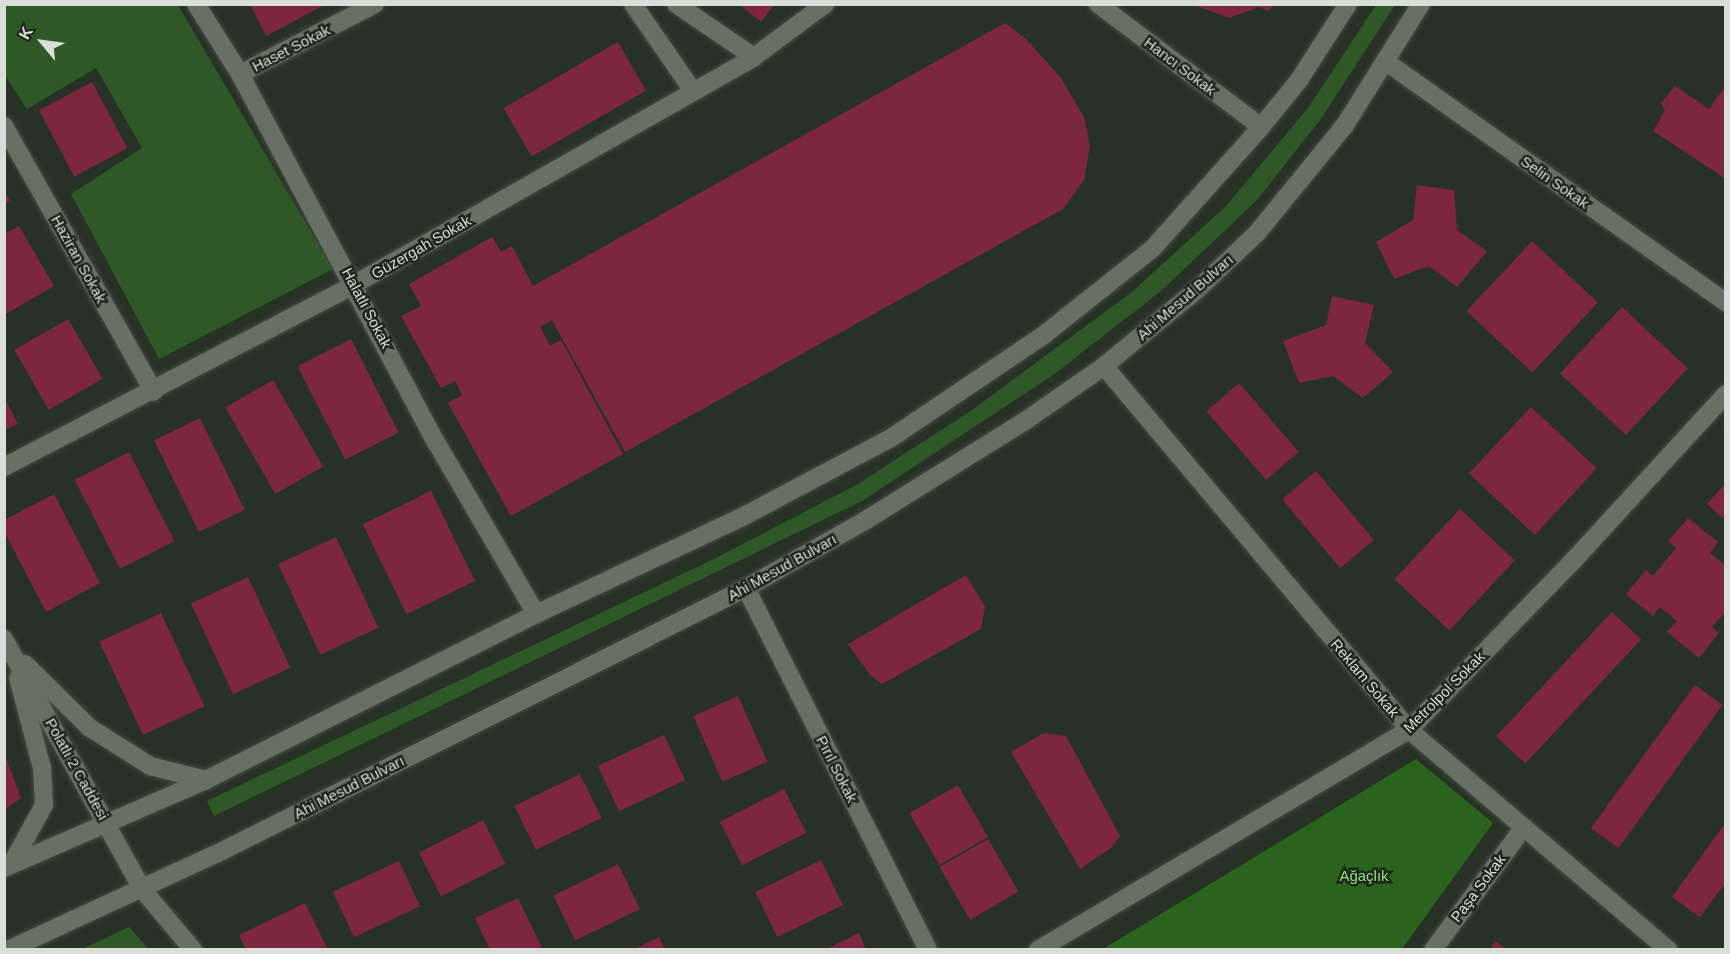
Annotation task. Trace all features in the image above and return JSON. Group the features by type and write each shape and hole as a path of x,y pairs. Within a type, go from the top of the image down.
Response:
{"street":[{"name":"Halatlı Sokak","path":"196,4 240,74 355,284 436,442 536,614"},
{"name":"Haset Sokak","path":"240,74 375,4"},
{"path":"633,4 693,91"},
{"path":"676,4 753,57"},
{"name":"Güzergah Sokak","path":"4,467 154,392 355,284 753,57 825,4"},
{"name":"Hancı Sokak","path":"1098,4 1261,127"},
{"path":"8,867 206,780 536,614 824,476 920,419 1045,334 1145,254 1193,207 1261,127 1299,80 1348,4"},
{"name":"Ahi Mesud Bulvarı","path":"8,950 142,889 746,588 886,508 1025,421 1104,366 1199,288 1257,233 1345,125 1421,4"},
{"name":"Selin Sokak","path":"1385,62 1725,302"},
{"name":"Haziran Sokak","path":"4,126 154,392"},
{"name":"Reklam Sokak","path":"1104,366 1409,730 1668,950"},
{"name":"Metrolpol Sokak","path":"1038,950 1409,730 1572,562 1725,394"},
{"name":"Pırıl Sokak","path":"746,588 928,950"},
{"path":"8,644 90,728 150,766 206,780"},
{"path":"8,644 42,768 44,805 8,867"},
{"name":"Polatlı 2 Caddesi","path":"8,644 142,889 193,950"},
{"name":"Paşa Sokak","path":"1433,950 1524,827"}],"green space":[{"path":"4,5 178,5 333,269 159,359 71,194 142,148 96,68 27,109 5,75"},
{"path":"1376,5 1395,5 1320,120 1257,200 1161,291 1053,375 862,501 214,816 207,801 714,559 858,484 972,410 1132,292 1226,206 1308,108"},
{"name":"Ağaçlık","path":"1416,759 1493,823 1402,949 1103,949"},
{"path":"129,927 149,949 82,949"}],"building":[{"path":"250,4 326,4 266,36"},
{"path":"739,4 775,4 761,22"},
{"path":"1274,4 1269,11 1259,7 1229,18 1194,5"},
{"path":"1005,23 1027,40 1061,78 1084,117 1090,145 1084,180 1063,209 625,452 552,320 540,327 550,346 561,340 623,454 511,516 448,403 462,395 455,381 441,388 401,316 421,306 409,284 492,237 501,252 512,246 533,286"},
{"path":"618,42 646,90 532,156 504,108"},
{"path":"92,82 127,148 74,176 39,110"},
{"path":"1726,85 1726,179 1653,131 1665,110 1661,103 1675,86 1709,109"},
{"path":"1417,185 1454,190 1457,230 1487,251 1457,287 1429,266 1394,279 1376,242 1413,220"},
{"path":"4,190 10,201 4,204"},
{"path":"19,226 54,286 4,315 4,234"},
{"path":"1532,241 1598,302 1532,373 1467,311"},
{"path":"1332,296 1374,305 1365,343 1393,372 1363,398 1333,376 1299,383 1283,341 1326,325"},
{"path":"1622,307 1688,368 1626,435 1560,374"},
{"path":"68,319 102,379 49,410 14,350"},
{"path":"351,339 399,433 345,460 298,366"},
{"path":"273,380 323,467 275,494 225,408"},
{"path":"1239,383 1299,452 1266,480 1207,411"},
{"path":"4,397 18,424 4,430"},
{"path":"1531,407 1597,468 1535,535 1469,474"},
{"path":"200,418 245,510 199,532 154,440"},
{"path":"129,452 174,541 120,569 75,480"},
{"path":"1316,471 1374,540 1340,568 1282,499"},
{"path":"1726,483 1726,521 1707,504"},
{"path":"431,491 475,581 407,614 363,524"},
{"path":"54,494 100,583 46,612 4,531 4,520"},
{"path":"1460,509 1515,560 1449,630 1395,579"},
{"path":"1688,518 1718,542 1710,553 1726,566 1726,611 1712,627 1719,633 1699,658 1667,632 1677,621 1660,607 1653,616 1626,594 1646,570 1653,576 1676,548 1668,541"},
{"path":"336,537 378,628 320,655 278,564"},
{"path":"966,575 985,607 981,629 882,684 870,675 848,644"},
{"path":"248,577 290,668 233,694 191,604"},
{"path":"1612,612 1641,639 1525,764 1496,736"},
{"path":"161,613 205,706 143,735 99,642"},
{"path":"1695,685 1723,705 1618,848 1591,828"},
{"path":"738,696 767,762 723,782 693,716"},
{"path":"1044,733 1066,736 1120,836 1111,848 1080,869 1011,752"},
{"path":"664,735 685,780 619,811 598,766"},
{"path":"4,755 21,798 4,810"},
{"path":"580,774 601,818 536,850 514,806"},
{"path":"958,785 988,837 940,865 910,813"},
{"path":"784,789 806,833 742,865 720,822"},
{"path":"483,820 505,864 441,896 419,853"},
{"path":"1726,822 1726,882 1700,917 1672,897"},
{"path":"988,839 1019,892 970,920 940,867"},
{"path":"821,860 843,905 777,937 755,892"},
{"path":"399,861 420,906 354,937 333,892"},
{"path":"618,864 640,909 575,941 553,896"},
{"path":"518,898 543,950 490,950 475,918"},
{"path":"305,903 327,948 246,950 239,935"},
{"path":"859,933 866,950 825,950"},
{"path":"659,937 665,950 633,950"},
{"path":"1495,941 1508,950 1490,950"}]}
